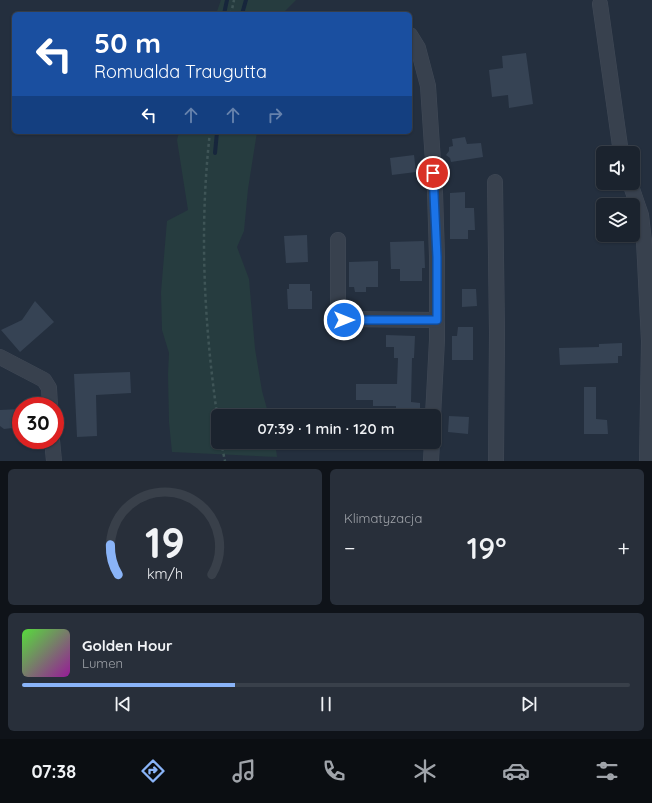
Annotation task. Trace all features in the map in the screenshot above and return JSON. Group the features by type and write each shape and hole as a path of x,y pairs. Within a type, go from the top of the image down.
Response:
{"street":[{"path":"600,4 620,146"},
{"path":"412,38 418,48 428,86 435,200 437,320 433,409"},
{"path":"495,182 498,332 496,461"},
{"path":"632,190 641,215 644,241 649,341 647,461"},
{"path":"338,240 338,314 344,320 437,320"},
{"path":"0,357 44,380 49,388 50,397"},
{"path":"53,449 54,461"},
{"path":"431,461 432,449"}],"path":[{"path":"231,12 234,0"},
{"path":"210,134 205,188 205,285 210,363 216,409"},
{"path":"222,449 225,461"}],"green space":[{"path":"221,0 296,0 284,12 217,12"},
{"path":"178,134 257,134 248,189 244,231 237,247 249,279 255,349 262,391 267,409 211,409 211,449 276,449 277,457 172,452 169,422 169,353 162,330 161,292 167,221 188,210 177,140"}],"building":[{"path":"526,53 533,104 509,108 508,95 492,97 489,70 503,68 502,56"},
{"path":"465,137 467,144 481,143 483,157 451,162 450,158 446,155 449,151 449,147 453,146 452,139"},
{"path":"414,155 416,172 392,175 390,158"},
{"path":"465,192 465,208 474,208 475,230 468,230 468,239 450,239 450,193"},
{"path":"307,235 308,262 286,263 284,236"},
{"path":"424,241 425,268 422,268 422,281 400,281 400,269 391,269 390,242"},
{"path":"378,261 378,287 366,287 366,292 355,292 354,287 349,287 349,262"},
{"path":"289,284 310,284 310,291 312,291 312,309 288,309 287,289 289,289"},
{"path":"462,289 476,289 477,306 462,307"},
{"path":"35,301 54,322 20,352 1,330 22,320"},
{"path":"458,327 473,327 473,360 452,360 452,336 457,336"},
{"path":"386,335 415,336 414,358 412,358 411,402 420,403 420,409 396,409 396,406 373,406 373,400 356,400 356,384 397,384 398,358 394,358 394,347 386,347"},
{"path":"622,343 622,356 618,356 618,363 560,365 559,348 599,347 599,344"},
{"path":"130,372 131,393 96,395 97,436 77,437 74,374"},
{"path":"584,387 596,387 596,419 607,420 608,434 584,434"},
{"path":"12,409 12,428 4,429 0,426 0,410"},
{"path":"449,416 469,417 468,434 448,432"}],"waterway":[{"path":"224,12 227,0"},
{"path":"243,12 246,0"},
{"path":"215,153 217,134"}],"route":[{"path":"344,320 437,320 437,257 433,173"}]}
